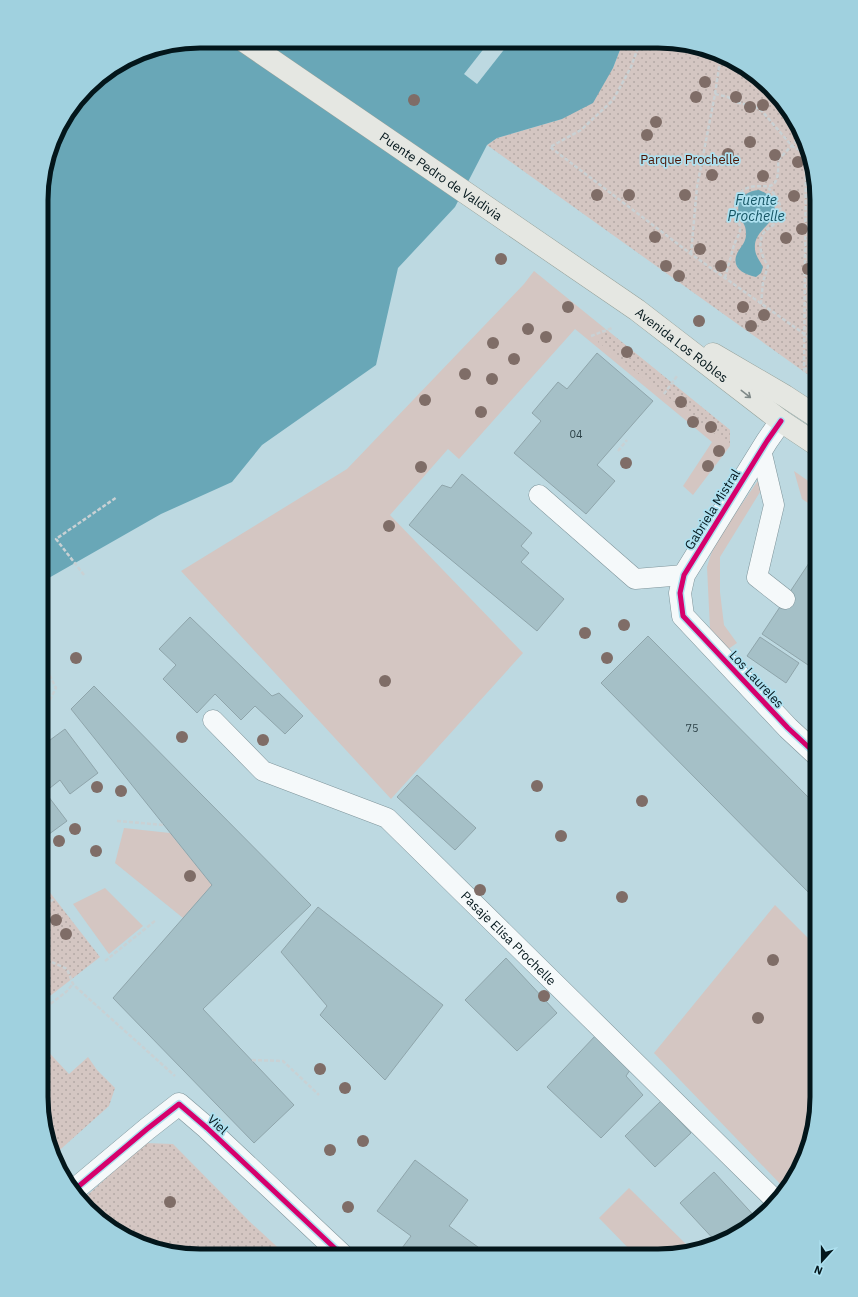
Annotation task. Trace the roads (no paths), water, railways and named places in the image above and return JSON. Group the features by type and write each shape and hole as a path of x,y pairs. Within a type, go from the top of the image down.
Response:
{"main road":[{"name":"Puente Pedro de Valdivia","path":"254,48 637,310"},
{"name":"Avenida Los Robles","path":"637,310 785,396 810,412"},
{"name":"Avenida Los Robles","path":"637,310 781,421 810,441"}],"street":[{"name":"Gabriela Mistral","path":"683,616 680,593 684,575 781,421"},
{"name":"Los Laureles","path":"683,616 788,728 810,748"},
{"name":"Viel","path":"78,1187 146,1129 179,1104 207,1128 336,1249"}],"lane":[{"path":"762,450 774,505 757,577 785,599"},
{"path":"539,495 635,579 684,575"},
{"name":"Pasaje Elisa Prochelle","path":"213,720 263,771 387,818 772,1197"}],"water":[{"path":"190,48 621,48 613,68 593,103 562,119 497,138 487,145 455,207 398,268 376,365 262,445 232,482 161,514 48,578 48,190 56,151 68,124 86,100 108,79 124,68 151,56"},
{"name":"Fuente Prochelle","path":"759,190 772,199 775,210 771,220 757,238 755,244 756,254 763,267 761,273 756,277 746,274 738,268 735,261 739,250 745,241 746,234 738,209 740,200 746,194"}],"park label":[{"name":"Parque Prochelle","path":"690,159"}]}
